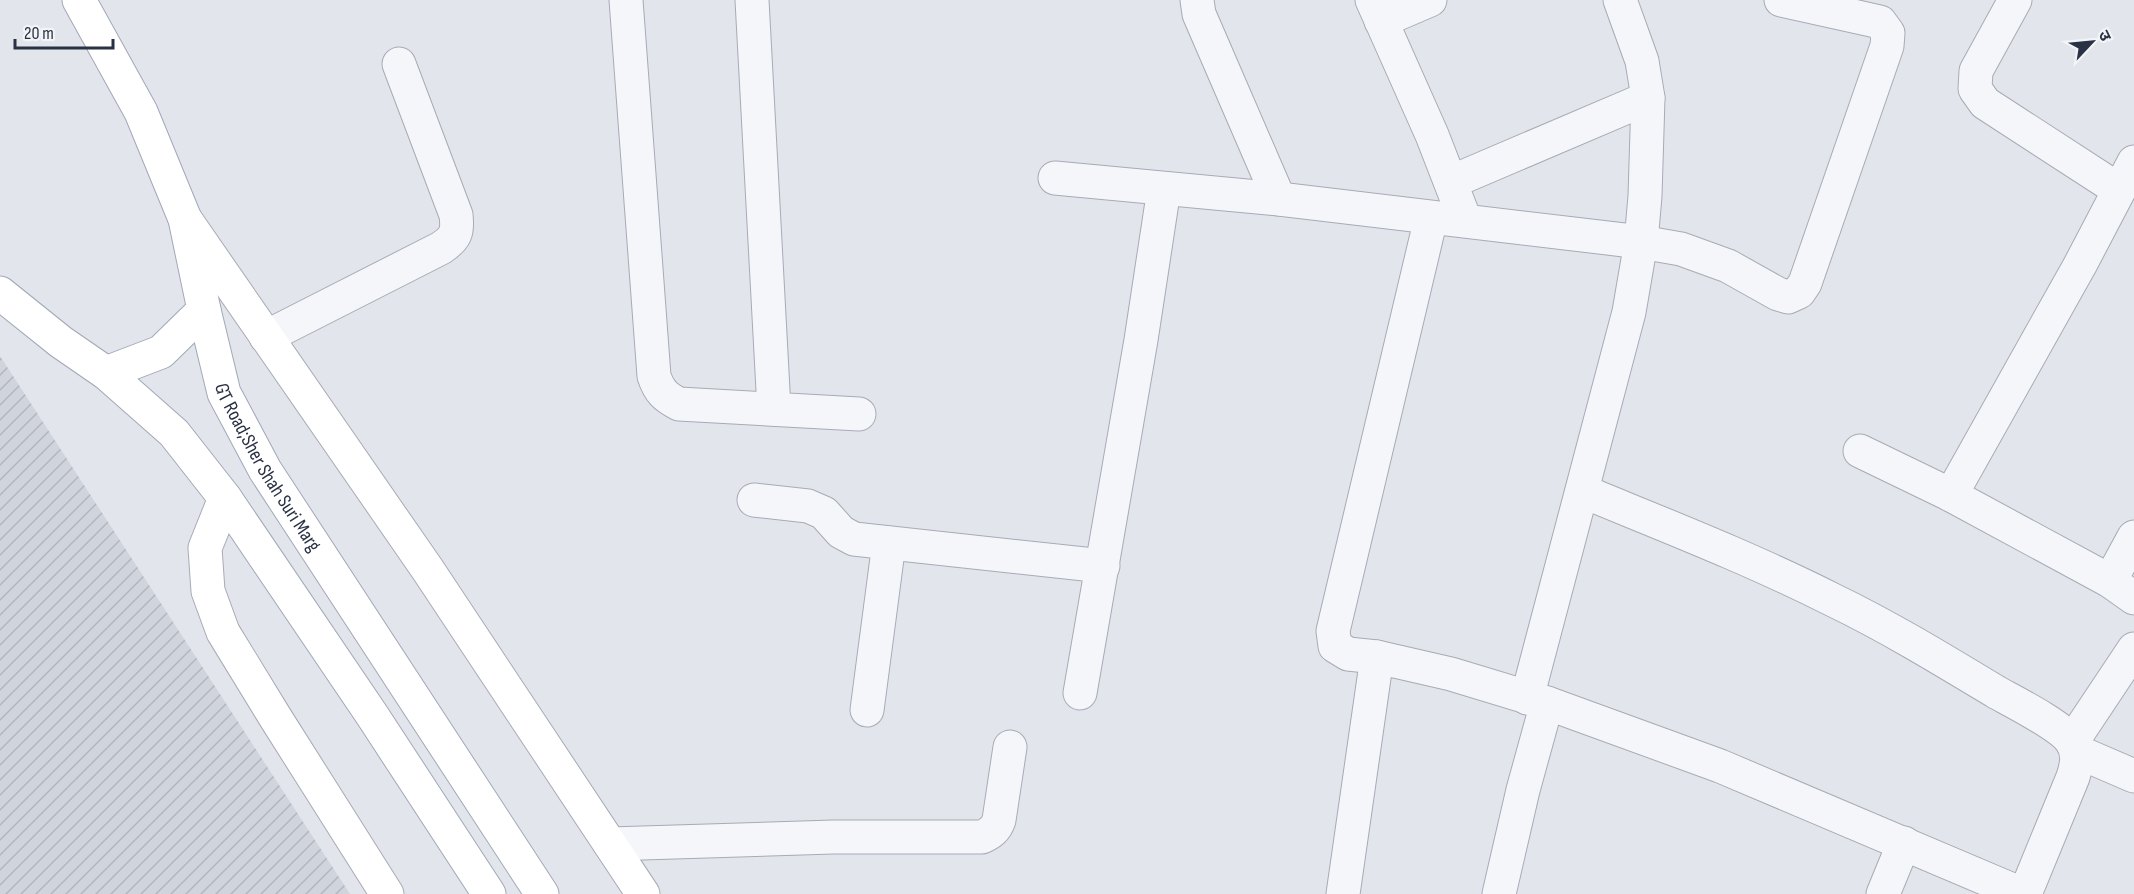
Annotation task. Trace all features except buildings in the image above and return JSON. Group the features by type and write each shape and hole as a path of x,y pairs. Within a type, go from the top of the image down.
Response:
{"main road":[{"name":"GT Road;Sher Shah Suri Marg","path":"79,0 141,112 185,219 224,393 265,470 542,894"},
{"path":"185,219 428,570 643,894"},
{"path":"0,293 61,342 106,373 174,433 225,498 372,715 489,894"},
{"path":"106,373 161,352 204,310"},
{"path":"225,498 205,548 208,591 223,632 274,717 387,894"}],"street":[{"path":"626,0 654,376 659,390 667,398 679,404 859,414"},
{"path":"752,0 774,409"},
{"path":"1197,0 1199,14 1279,199"},
{"path":"1430,0 1376,10 1432,135 1465,220"},
{"path":"1499,894 1523,790 1537,701 1582,491 1629,312 1641,242 1648,98 1642,61 1620,0"},
{"path":"1055,178 1279,199 1641,242 1681,249 1718,263 1788,297 1798,292 1805,283 1887,46 1888,33 1880,22 1866,17 1781,0"},
{"path":"2015,0 1976,72 1975,89 1985,103 2119,190"},
{"path":"266,336 441,248 453,240 458,230 456,215 399,64"},
{"path":"1451,182 1648,98"},
{"path":"1951,495 2074,276 2134,162"},
{"path":"1080,693 1103,566 1164,189"},
{"path":"1431,218 1333,631 1335,646 1348,654 1377,657 1451,675 1537,701 1720,766 2023,894 2078,761 2068,737 1930,653 1835,600 1736,554 1582,491"},
{"path":"1860,451 1951,495 2122,590 2134,537"},
{"path":"754,500 808,506 824,513 841,532 854,539 1103,566"},
{"path":"867,710 889,543"},
{"path":"2074,747 2134,649"},
{"path":"1343,894 1377,657"},
{"path":"610,844 833,837 982,837 990,834 999,820 1010,747"},
{"path":"2074,747 2134,776"},
{"path":"1883,894 1904,843"}],"shaded area":[{"path":"0,356 350,894 0,894"}]}
